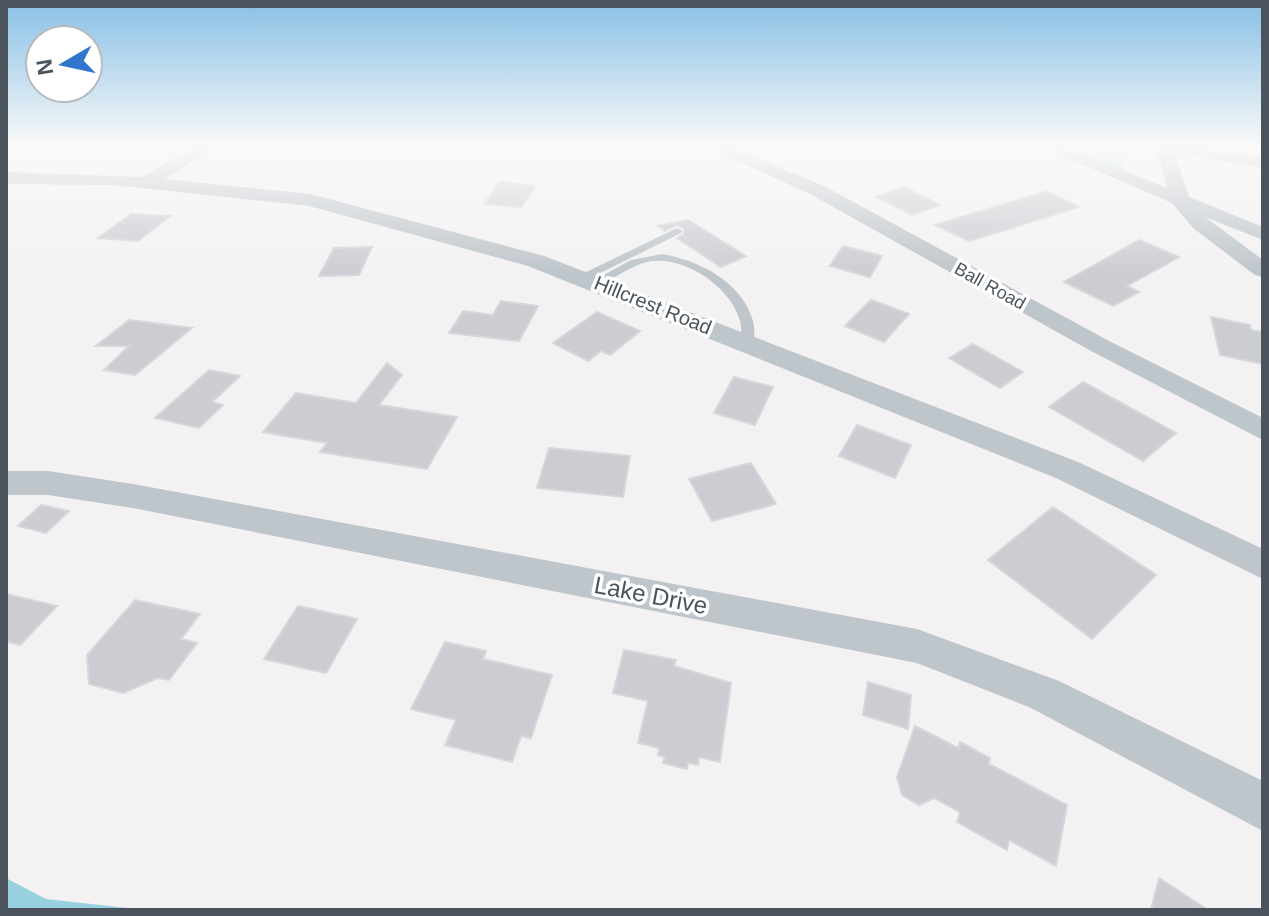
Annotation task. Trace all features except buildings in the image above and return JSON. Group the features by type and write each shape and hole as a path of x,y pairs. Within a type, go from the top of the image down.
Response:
{"street":[{"name":"Hillcrest Road","path":"217,190 310,200 536,261 590,280 1067,470 1263,565"},
{"name":"Ball Road","path":"816,190 1263,430"},
{"path":"1153,190 1263,234"},
{"path":"1177,190 1180,201 1200,224 1263,270"},
{"name":"Lake Drive","path":"6,483 48,483 133,496 917,646 962,659 1064,705 1251,798 1263,809"}],"lane":[{"path":"590,280 677,231"},
{"path":"590,280 651,257 670,257 727,289 746,317 748,343"}],"water":[{"path":"6,878 46,899 146,910 6,910"}]}
